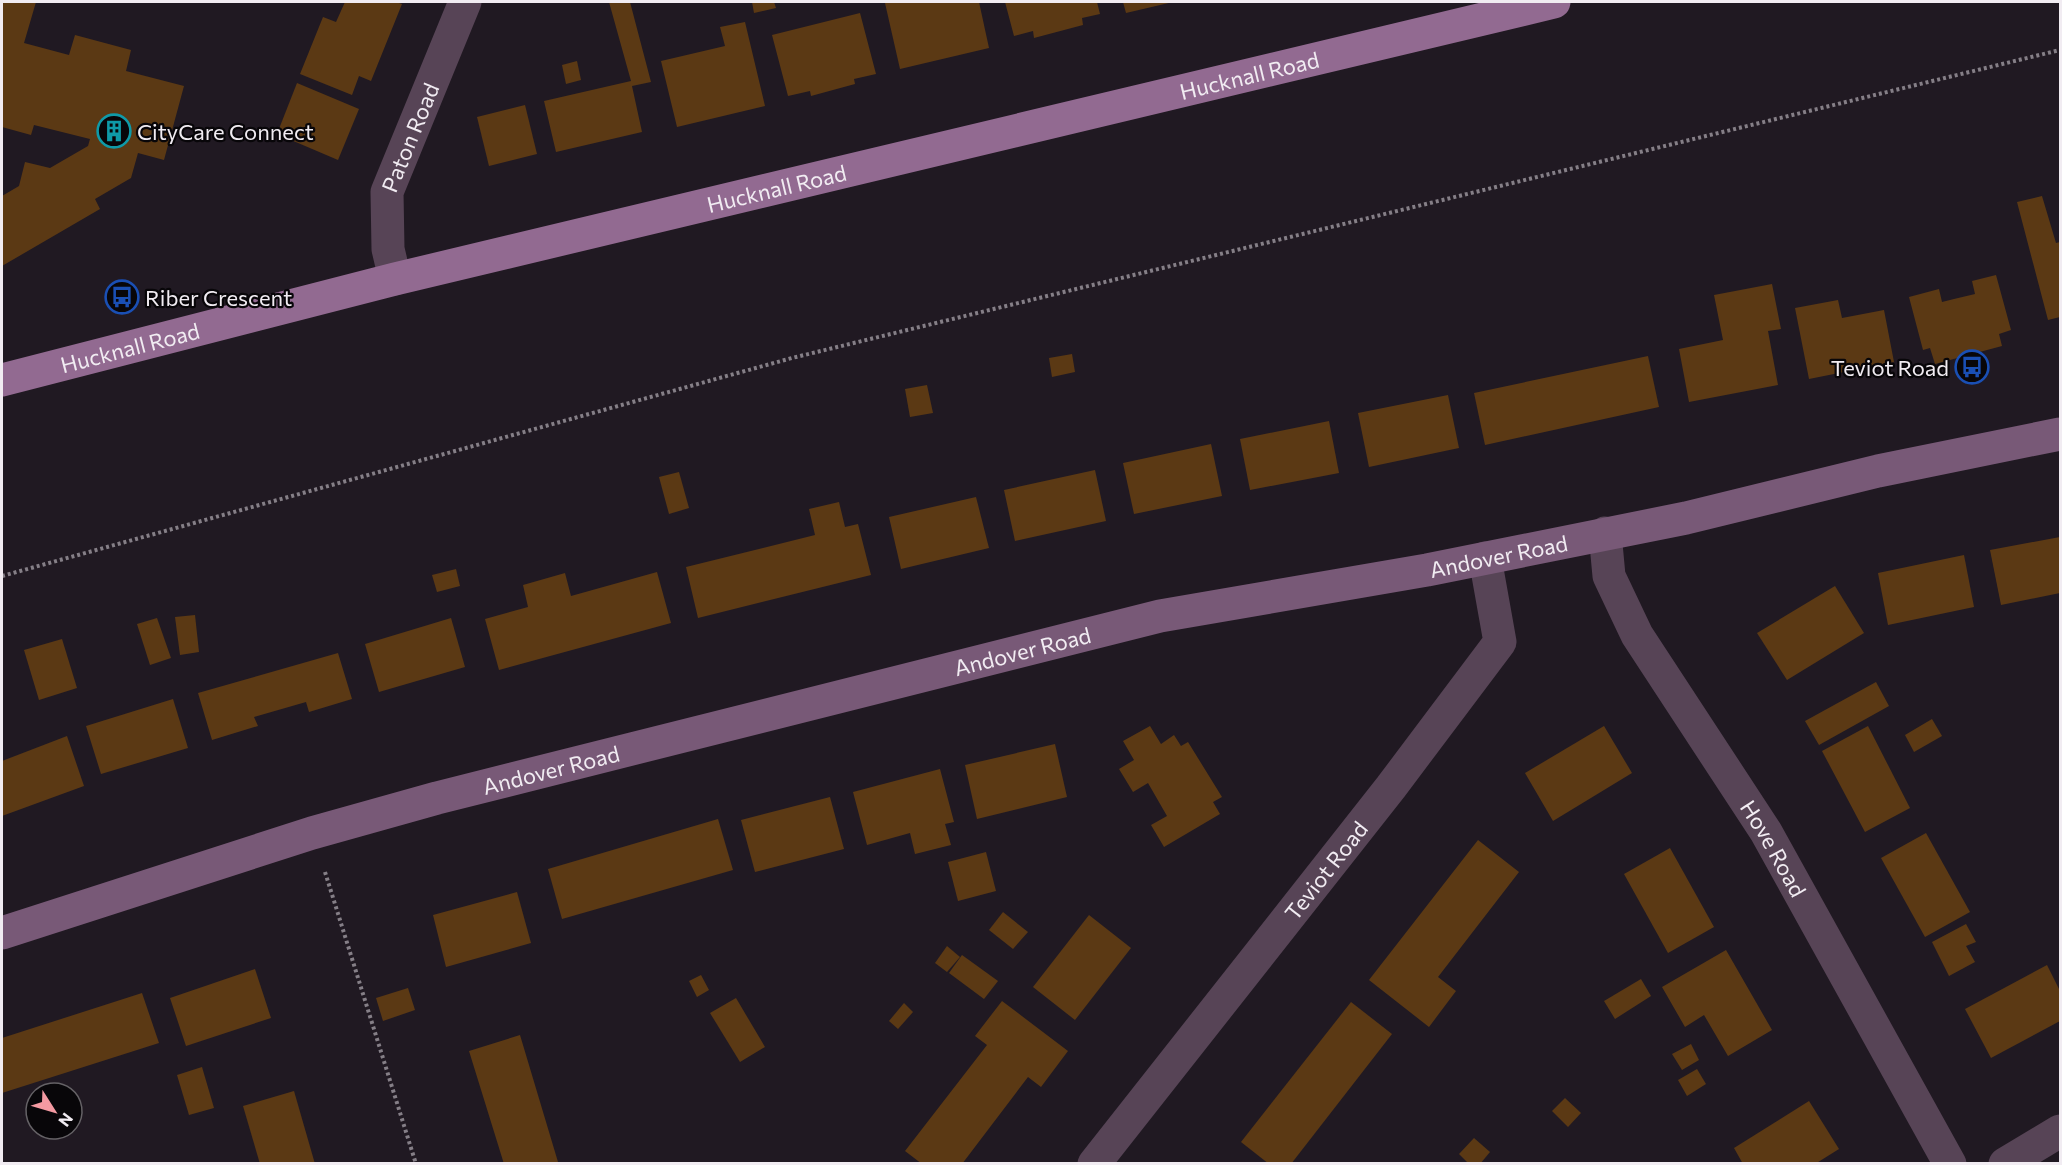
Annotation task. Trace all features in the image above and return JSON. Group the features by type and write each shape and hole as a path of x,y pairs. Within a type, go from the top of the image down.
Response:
{"main road":[{"name":"Hucknall Road","path":"2,381 395,279 1554,2"}],"street":[{"name":"Paton Road","path":"395,279 388,249 387,192 465,2"},
{"name":"Andover Road","path":"2,933 312,834 460,792 1160,616 1485,558 1686,518 1878,471 2061,434"},
{"name":"Hove Road","path":"1605,533 1609,576 1637,635 1766,832 1950,1164"},
{"name":"Teviot Road","path":"1094,1164 1391,787 1500,642 1485,558"},
{"path":"2005,1164 2061,1131"}],"path":[{"path":"2,576 792,358 2061,50"},
{"path":"324,870 416,1164"}],"building":[{"name":"CityCare Connect","path":"2,2 36,2 24,43 69,55 75,35 131,50 126,71 184,86 164,160 138,153 131,178 95,199 100,209 2,266 2,196 19,186 25,162 50,168 88,146 90,139 34,125 31,135 2,127"},
{"path":"345,2 402,4 371,81 359,76 352,95 300,74 323,17 336,22"},
{"path":"609,2 630,2 651,82 632,86 642,132 556,152 544,101 631,81"},
{"path":"752,2 774,2 776,8 754,13"},
{"path":"979,2 989,48 900,69 885,3"},
{"path":"1005,2 1097,2 1100,14 1082,18 1083,25 1034,38 1033,31 1014,36"},
{"path":"1123,2 1173,2 1126,13"},
{"path":"860,13 876,74 854,79 855,84 811,96 810,91 788,96 772,35"},
{"path":"745,22 765,106 677,127 661,61 725,46 720,27"},
{"path":"577,61 581,80 566,84 562,65"},
{"path":"297,83 359,109 338,160 277,134"},
{"path":"525,105 537,154 489,166 477,117"},
{"path":"2042,196 2056,243 2060,242 2060,317 2048,320 2017,202"},
{"path":"1996,275 2011,330 1999,334 2002,346 1935,364 1930,348 1923,350 1909,297 1939,289 1942,302 1975,294 1972,281"},
{"path":"1772,284 1781,329 1768,331 1778,385 1689,402 1679,349 1723,340 1714,295"},
{"path":"1838,300 1842,318 1884,310 1894,362 1809,379 1795,308"},
{"path":"1072,354 1075,372 1052,377 1049,358"},
{"path":"1648,356 1659,407 1485,445 1474,393"},
{"path":"927,385 933,413 910,417 905,389"},
{"path":"1448,395 1459,448 1369,467 1358,413"},
{"path":"1329,421 1339,473 1250,490 1240,439"},
{"path":"1211,444 1222,496 1134,514 1123,463"},
{"path":"1095,470 1106,521 1015,541 1004,490"},
{"path":"679,472 689,508 669,514 659,477"},
{"path":"976,497 989,548 901,569 889,517"},
{"path":"839,502 845,527 858,524 871,575 698,618 686,567 815,535 809,509"},
{"path":"2060,537 2060,593 2001,605 1990,550"},
{"path":"1964,555 1974,607 1888,625 1878,573"},
{"path":"456,569 460,586 437,592 432,575"},
{"path":"657,572 671,623 499,670 485,619 528,607 523,585 565,573 571,596"},
{"path":"1835,586 1864,633 1787,680 1757,633"},
{"path":"195,615 199,652 180,655 175,617"},
{"path":"157,618 171,658 150,665 137,624"},
{"path":"451,618 465,667 379,692 365,644"},
{"path":"62,639 77,688 39,700 24,650"},
{"path":"338,653 352,699 309,712 306,702 254,717 258,726 212,740 198,693"},
{"path":"1876,682 1889,706 1819,745 1805,721"},
{"path":"173,699 188,748 101,774 86,726"},
{"path":"1932,719 1942,736 1914,752 1905,735"},
{"path":"1150,726 1161,744 1174,735 1181,746 1188,742 1222,797 1213,802 1220,814 1164,847 1151,825 1167,816 1148,783 1133,792 1119,769 1134,760 1123,741"},
{"path":"1604,726 1632,773 1553,821 1525,773"},
{"path":"1868,726 1910,808 1865,832 1822,751"},
{"path":"67,736 84,786 2,816 2,761"},
{"path":"1055,744 1067,797 977,819 965,765"},
{"path":"940,769 954,822 945,824 951,845 915,854 910,833 867,845 853,792"},
{"path":"830,797 844,849 755,872 741,820"},
{"path":"718,819 733,870 562,919 548,869"},
{"path":"1926,833 1970,912 1925,937 1881,858"},
{"path":"1478,840 1519,872 1438,977 1456,991 1429,1027 1369,980"},
{"path":"1670,848 1714,927 1668,953 1624,874"},
{"path":"986,852 996,891 958,901 948,862"},
{"path":"517,892 531,943 446,967 433,915"},
{"path":"1003,912 1028,932 1013,949 989,930"},
{"path":"1089,915 1131,948 1075,1020 1033,987"},
{"path":"1966,924 1976,942 1966,946 1975,962 1949,976 1932,942"},
{"path":"947,946 960,957 947,972 935,963"},
{"path":"1726,950 1772,1030 1728,1056 1704,1015 1685,1027 1662,987"},
{"path":"962,955 998,981 984,999 949,973"},
{"path":"2047,965 2060,991 2060,1021 1991,1058 1965,1009"},
{"path":"255,969 271,1018 186,1046 170,998"},
{"path":"701,975 709,990 697,997 689,981"},
{"path":"1641,979 1651,996 1615,1019 1604,1001"},
{"path":"408,988 415,1010 383,1021 376,998"},
{"path":"142,993 159,1043 40,1081 24,1081 24,1086 2,1093 2,1038"},
{"path":"736,998 765,1047 740,1062 710,1013"},
{"path":"1002,1001 1068,1051 1041,1087 1028,1077 962,1164 922,1164 905,1151 987,1045 975,1036"},
{"path":"1351,1002 1392,1034 1291,1164 1269,1164 1241,1142"},
{"path":"904,1003 913,1012 898,1029 889,1021"},
{"path":"520,1035 559,1164 504,1164 469,1051"},
{"path":"1691,1044 1699,1060 1682,1070 1672,1054"},
{"path":"202,1067 214,1108 189,1115 177,1075"},
{"path":"1697,1069 1706,1084 1687,1096 1678,1080"},
{"path":"294,1091 315,1164 260,1164 243,1106"},
{"path":"1565,1098 1581,1113 1568,1127 1552,1111"},
{"path":"1809,1101 1839,1149 1815,1164 1743,1164 1734,1148"},
{"path":"1474,1138 1490,1152 1480,1164 1469,1164 1459,1154"}],"place":[{"name":"CityCare Connect","path":"114,131"},
{"name":"Riber Crescent","path":"122,297"},
{"name":"Teviot Road","path":"1972,367"}]}
